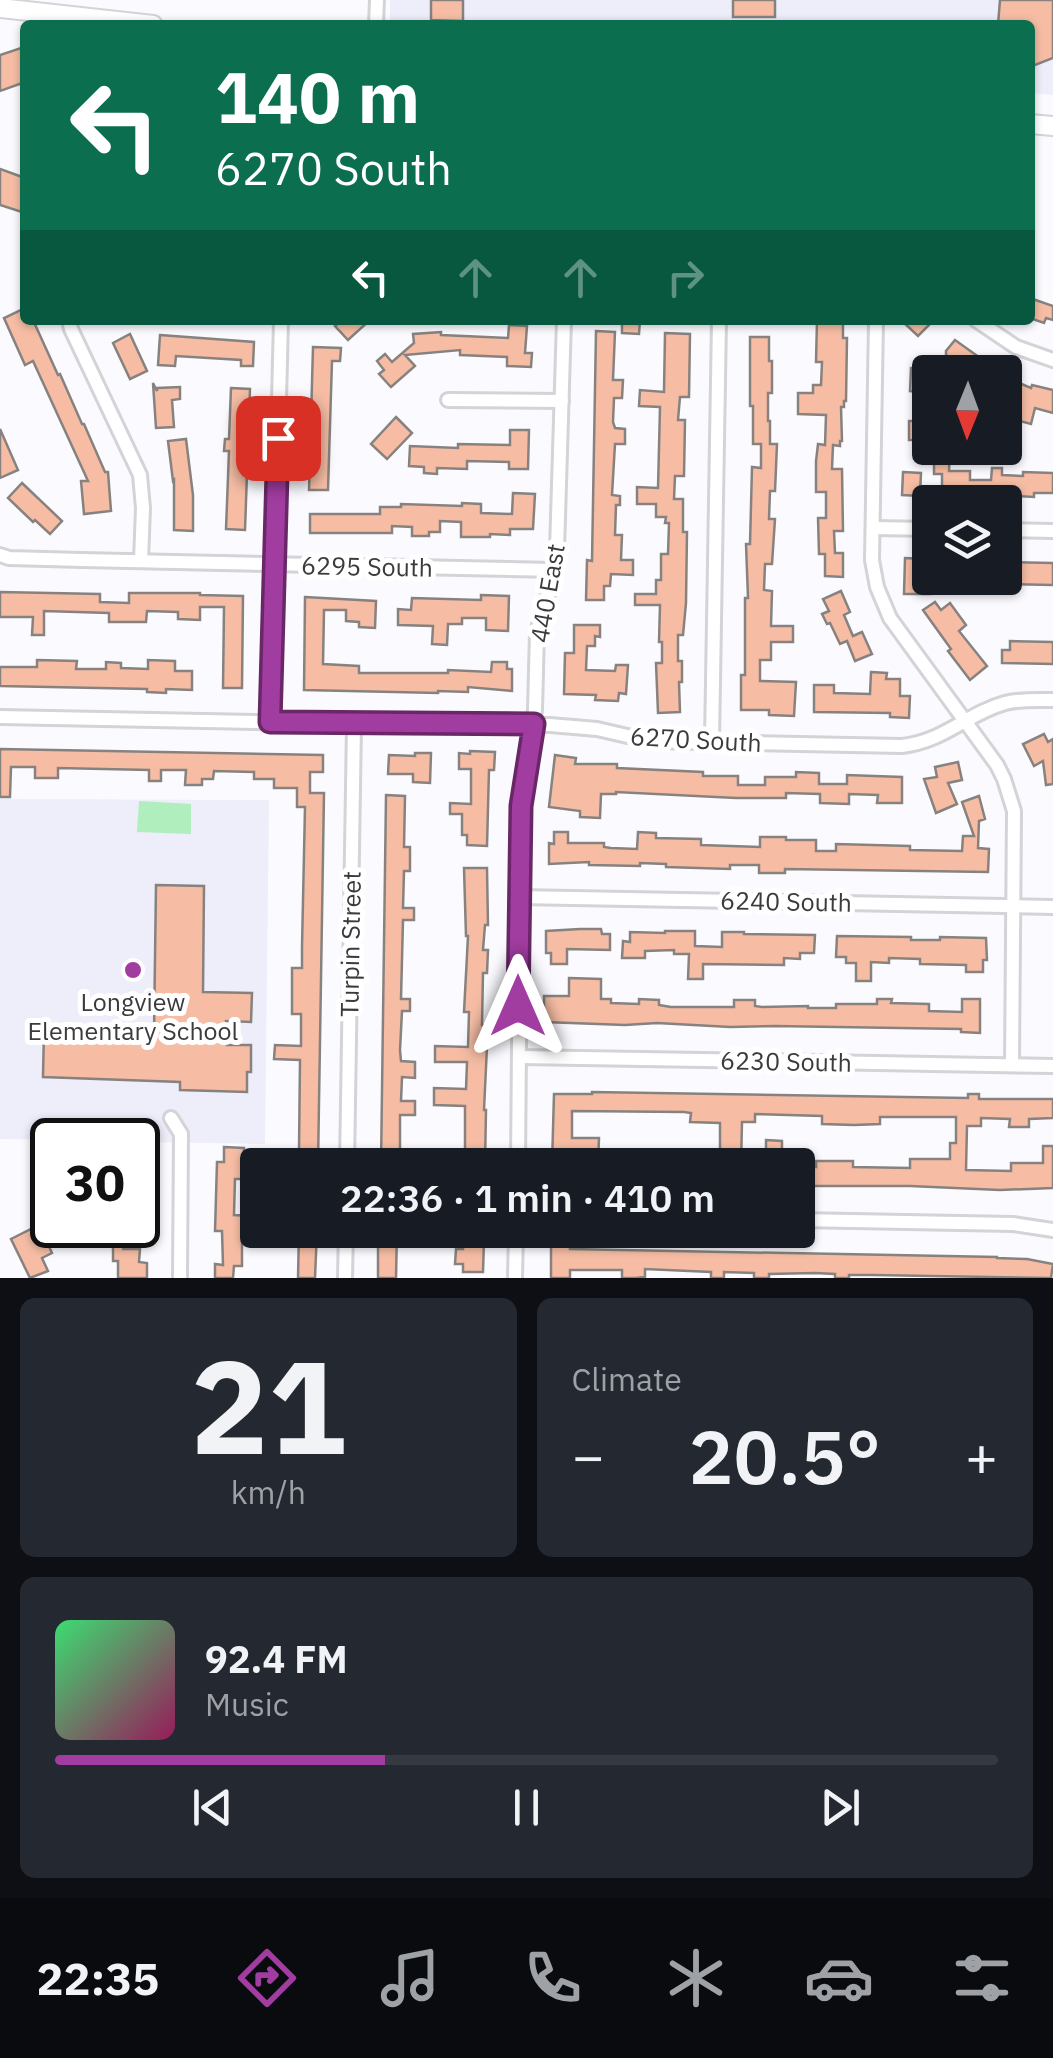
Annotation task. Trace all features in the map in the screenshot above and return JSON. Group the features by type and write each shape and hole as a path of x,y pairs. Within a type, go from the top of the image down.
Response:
{"main road":[{"path":"0,8 107,20"}],"street":[{"path":"70,325 140,475 141,561"},
{"path":"270,722 281,325"},
{"name":"440 East","path":"518,1148 521,806 534,724 537,632 555,570 564,325"},
{"path":"712,742 719,325"},
{"path":"876,325 872,560 876,587 890,618 998,765 1014,811 1012,1065"},
{"path":"983,325 1016,347 1053,360"},
{"path":"448,400 562,402"},
{"path":"874,528 912,529"},
{"path":"1022,530 1053,531"},
{"name":"6295 South","path":"0,554 10,558 555,570"},
{"name":"6270 South","path":"0,717 534,724 579,726 649,741 902,746 932,740 1008,702 1053,700"},
{"name":"Turpin Street","path":"347,1148 354,724"},
{"name":"6240 South","path":"518,897 1053,907"},
{"name":"6230 South","path":"520,1057 1053,1066"},
{"path":"171,1118 181,1134 180,1278"},
{"path":"815,1220 1013,1224 1053,1230"},
{"path":"345,1278 346,1248"},
{"path":"516,1248 516,1278"}],"shaded area":[{"path":"390,0 1053,0 1053,95 1035,93 1035,20 390,20"},
{"name":"Longview Elementary School","path":"0,799 269,800 265,1144 160,1142 160,1118 30,1118 30,1139 0,1139"}],"green space":[{"path":"139,801 191,804 191,834 137,832"}],"building":[{"path":"431,0 463,0 463,20 431,20"},
{"path":"733,0 775,0 775,17 733,17"},
{"path":"1000,0 1053,0 1053,58 1035,65 1035,20 998,20"},
{"path":"20,48 20,84 0,91 0,55"},
{"path":"0,169 20,176 20,211 0,205"},
{"path":"1035,300 1053,306 1053,320 1046,318 1044,323 1035,320"},
{"path":"20,310 20,325 35,325 108,472 111,511 84,514 81,481 88,481 33,361 25,365 4,318"},
{"path":"336,325 364,325 348,340"},
{"path":"509,325 527,326 525,353 532,353 531,367 507,366 507,357 460,355 460,350 405,355 415,366 391,387 379,374 384,370 377,361 385,354 392,362 414,343 413,334 441,332 508,338"},
{"path":"622,325 640,325 639,334 622,333"},
{"path":"817,325 843,325 843,338 847,338 846,401 841,407 842,441 840,446 833,445 832,469 842,469 843,531 834,531 835,553 843,553 843,577 825,576 825,554 819,554 818,518 826,518 826,492 816,492 816,461 818,444 825,445 826,415 798,414 798,393 813,393 813,385 821,385 822,362 816,362"},
{"path":"906,325 929,325 918,336"},
{"path":"596,331 615,332 613,380 623,380 622,398 614,398 613,422 615,428 625,429 625,444 615,444 612,495 620,496 615,535 622,535 621,560 633,560 633,575 611,574 610,586 604,586 604,600 586,600 587,560 592,561"},
{"path":"665,333 690,334 689,397 680,397 678,420 685,420 684,476 675,476 674,499 683,499 683,532 687,532 686,603 683,635 678,635 678,661 682,661 680,712 658,713 656,663 662,663 660,605 635,605 635,594 656,594 656,580 661,580 661,554 668,554 666,517 656,517 656,504 637,504 637,487 658,488 660,407 639,406 640,390 664,392"},
{"path":"130,334 147,371 130,379 113,343"},
{"path":"160,335 254,342 253,366 241,366 241,360 176,356 175,366 158,365"},
{"path":"750,337 769,337 772,393 768,393 768,421 770,444 777,444 775,491 770,491 769,519 775,519 772,564 765,564 764,590 772,591 771,626 793,626 793,642 771,642 771,660 760,660 760,681 796,682 794,716 769,715 769,710 741,710 752,467 761,468 761,444 753,444"},
{"path":"955,340 976,355 946,355"},
{"path":"313,347 341,348 340,361 332,361 328,490 309,490"},
{"path":"153,383 157,391 180,387 180,399 172,400 174,427 156,428"},
{"path":"1022,384 1053,390 1053,413 1035,408 1031,424 1022,422"},
{"path":"231,388 250,389 245,530 226,529 229,451 224,451 225,439 229,439"},
{"path":"396,417 412,433 387,459 371,444"},
{"path":"0,429 18,470 0,478"},
{"path":"510,430 529,430 528,469 509,469 509,462 467,461 467,469 437,468 437,474 424,473 424,467 409,466 410,446 510,445"},
{"path":"186,439 193,531 174,530 174,480 168,441"},
{"path":"934,465 949,465 949,471 970,471 970,480 991,480 992,468 1002,468 1002,475 1053,473 1053,493 1022,496 1022,485 942,485 942,474 934,474"},
{"path":"903,472 921,473 920,485 912,485 912,496 902,495"},
{"path":"22,483 62,521 50,534 8,498"},
{"path":"513,493 535,494 533,529 510,529 510,535 461,537 461,522 440,521 440,532 429,532 429,536 412,536 412,527 392,526 392,533 310,533 310,514 380,514 380,507 401,504 481,504 481,513 512,514"},
{"path":"905,558 912,558 912,594 904,594"},
{"path":"1022,562 1053,563 1053,585 1022,584"},
{"path":"841,591 850,612 844,615 853,636 862,632 872,654 855,661 847,641 840,644 822,614 829,611 823,599"},
{"path":"0,592 100,594 100,602 129,603 129,593 243,596 242,688 223,688 224,607 200,607 200,620 178,619 178,612 147,611 146,622 109,622 109,613 44,611 44,635 32,635 33,617 0,617"},
{"path":"481,595 509,596 508,631 486,630 486,618 462,618 462,624 448,624 447,645 432,644 433,626 398,625 398,609 411,610 412,598 481,600"},
{"path":"305,597 376,601 375,628 346,621 346,610 324,610 323,664 359,666 359,673 448,673 491,672 492,662 507,662 507,669 512,669 512,691 468,687 468,692 438,693 304,690"},
{"path":"935,602 941,610 950,603 966,625 959,631 987,666 970,680 923,610"},
{"path":"574,625 600,625 595,646 587,646 586,670 615,671 616,665 628,665 626,694 619,693 618,701 595,700 596,695 564,694 565,653 574,653"},
{"path":"1010,641 1053,642 1053,664 1002,663 1002,650 1010,650"},
{"path":"37,660 77,661 76,669 106,669 106,662 121,663 121,668 148,669 148,660 175,661 175,671 192,671 192,690 166,689 166,693 147,689 0,686 0,667 37,667"},
{"path":"871,672 887,673 886,679 900,679 900,696 910,696 909,718 890,717 890,713 814,712 814,685 834,685 834,693 870,694"},
{"path":"1044,734 1048,742 1053,739 1053,784 1046,785 1043,761 1034,766 1023,744"},
{"path":"0,749 323,755 323,772 310,772 310,793 324,793 318,1148 299,1148 300,1060 274,1059 275,1045 301,1046 301,1014 292,1014 292,968 302,968 305,807 297,807 297,788 274,788 274,779 254,779 254,772 214,771 213,779 202,779 202,785 185,785 186,770 161,770 161,781 149,781 149,770 58,768 58,778 35,778 35,767 11,767 10,797 0,797"},
{"path":"495,752 494,770 489,770 487,846 467,845 467,835 462,835 462,814 450,814 450,803 471,804 471,769 459,769 459,753"},
{"path":"431,753 430,783 413,782 413,774 388,774 389,755"},
{"path":"555,755 576,758 575,764 617,764 617,768 738,776 738,785 765,785 765,777 796,777 796,772 819,773 819,784 847,784 847,775 902,777 902,803 877,803 878,795 849,794 849,804 820,803 820,794 736,798 616,792 601,794 600,818 580,817 580,811 549,807"},
{"path":"958,762 962,780 948,783 957,804 936,813 924,779 937,777 935,767"},
{"path":"386,795 405,796 404,847 410,847 410,871 404,871 403,908 414,908 414,920 403,920 401,999 410,999 410,1011 402,1011 400,1050 401,1061 415,1062 415,1078 402,1077 401,1101 415,1101 415,1115 400,1115 400,1148 381,1148"},
{"path":"979,796 985,819 979,821 978,848 989,849 988,872 785,869 785,873 759,873 759,865 730,865 730,869 640,863 549,864 549,843 554,844 554,832 568,832 568,843 604,843 604,847 611,848 637,849 638,832 656,833 656,838 701,839 701,845 760,847 760,837 786,837 816,840 816,851 836,851 836,844 962,851 963,836 974,836 962,802"},
{"path":"464,868 487,868 488,925 483,950 488,950 487,973 483,973 482,1025 488,1025 485,1148 465,1148 465,1106 434,1105 434,1088 466,1089 467,1062 435,1062 435,1046 468,1047 469,1012 464,1012"},
{"path":"156,885 204,886 203,992 252,993 251,1022 226,1021 227,1045 251,1045 247,1092 180,1090 180,1082 43,1077 44,1030 154,1032"},
{"path":"601,929 602,934 610,934 610,950 567,949 567,964 551,964 551,953 546,953 546,931"},
{"path":"695,931 695,946 722,947 722,932 815,935 814,953 800,953 800,959 784,958 784,965 703,964 703,979 688,979 689,954 674,954 674,950 645,951 645,958 622,958 623,941 630,942 630,932"},
{"path":"837,936 911,940 986,938 987,960 983,960 983,972 966,972 966,965 920,964 920,959 889,958 889,963 871,962 871,981 856,981 856,963 836,957"},
{"path":"569,978 601,979 601,999 611,999 611,1003 659,1000 659,1005 671,1007 734,1007 734,1000 755,1000 755,1006 762,1007 836,1008 836,1004 877,1004 877,999 892,999 891,1003 929,1004 929,1011 962,1012 962,999 980,999 980,1033 961,1029 544,1022 544,996 569,996"},
{"path":"554,1094 968,1098 968,1094 979,1094 979,1099 1053,1099 1053,1118 1029,1119 1029,1127 1009,1127 1010,1119 981,1118 981,1126 967,1126 966,1170 1011,1171 1011,1163 1043,1163 1043,1146 1053,1146 1053,1188 815,1186 816,1161 853,1161 853,1167 910,1168 910,1159 950,1159 950,1143 956,1143 956,1117 880,1117 880,1124 854,1125 822,1124 822,1116 755,1114 755,1122 742,1122 741,1148 720,1148 720,1123 690,1122 691,1113 572,1111 572,1138 599,1138 599,1148 552,1148"},
{"path":"766,1140 782,1141 782,1148 766,1148"},
{"path":"224,1147 244,1148 240,1148 240,1179 235,1179 234,1215 240,1215 242,1266 234,1266 233,1278 215,1278 215,1264 223,1265 222,1231 215,1231 217,1162 224,1162"},
{"path":"30,1230 30,1248 50,1248 52,1253 42,1258 48,1271 30,1278 11,1239"},
{"path":"113,1248 140,1249 139,1262 147,1263 147,1278 118,1278 118,1261 113,1261"},
{"path":"299,1248 316,1248 315,1278 298,1278"},
{"path":"378,1248 397,1248 396,1278 378,1278"},
{"path":"484,1248 483,1272 463,1272 463,1264 455,1264 456,1249"},
{"path":"551,1248 997,1257 1053,1264 1051,1278 835,1278 835,1274 815,1273 754,1278 754,1273 724,1272 724,1278 711,1278 711,1272 645,1269 645,1277 635,1278 622,1278 622,1270 570,1270 570,1278 551,1278"}],"place":[{"name":"Longview Elementary School","path":"133,970"}],"route":[{"path":"278,438 270,722 534,724 521,806 518,1006"}]}
